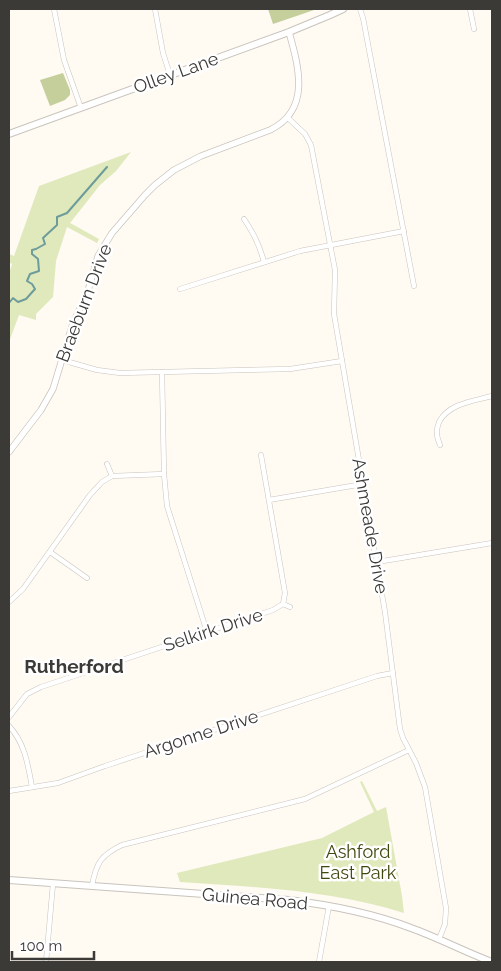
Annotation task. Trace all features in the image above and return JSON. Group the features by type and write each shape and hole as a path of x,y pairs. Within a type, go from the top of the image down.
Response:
{"main road":[{"name":"Olley Lane","path":"9,134 289,32 343,9"},
{"name":"Guinea Road","path":"9,880 289,900 330,906 390,920 492,962"}],"street":[{"path":"54,9 64,60 81,108"},
{"path":"155,9 163,53 170,75"},
{"path":"360,9 364,18 414,286"},
{"path":"470,9 474,29"},
{"path":"288,118 297,100 300,85 289,32"},
{"name":"Ashmeade Drive","path":"288,118 305,134 311,145 335,270 334,314 385,612 400,729 425,787 444,895 446,918 439,939"},
{"name":"Braeburn Drive","path":"9,452 53,389 73,323 87,294 101,249 112,233 145,195 165,177 184,164 270,130 288,118"},
{"path":"244,219 254,234 264,262"},
{"path":"180,289 300,251 404,231"},
{"path":"62,360 97,370 120,373 290,369 342,361"},
{"path":"162,372 164,474 169,515 207,632"},
{"path":"440,446 437,428 446,413 462,404 492,396"},
{"name":"Selkirk Drive","path":"9,717 22,699 36,688 273,610 284,604 285,593 261,455"},
{"path":"106,464 112,476"},
{"path":"9,602 23,589 95,488 102,482 112,476 164,474"},
{"path":"269,500 363,484"},
{"path":"377,562 492,543"},
{"path":"50,552 87,578"},
{"path":"284,604 290,607"},
{"name":"Argonne Drive","path":"9,791 68,780 105,766 393,672"},
{"path":"9,726 16,734 27,758 32,787"},
{"path":"92,886 98,863 108,853 122,845 305,799 409,750"},
{"path":"46,962 53,884"},
{"path":"319,962 330,906"}],"green space":[{"path":"268,9 317,9 273,24"},
{"path":"63,73 70,90 70,95 65,100 50,106 40,80"},
{"path":"131,152 116,171 100,185 70,223 99,239 97,243 67,227 56,261 53,297 36,314 36,320 19,315 9,342 9,274 12,264 9,262 9,254 14,256 39,186"},
{"name":"Ashford East Park","path":"362,781 377,811 386,807 404,913 376,905 321,894 180,882 177,873 322,838 374,812 360,782"}],"waterway":[{"path":"9,303 13,298 18,302 26,299 35,289 27,281 30,274 39,271 38,259 32,254 32,250 45,244 43,238 57,225 57,217 67,213 107,167"}],"district":[{"name":"Rutherford","path":"74,666"}]}
